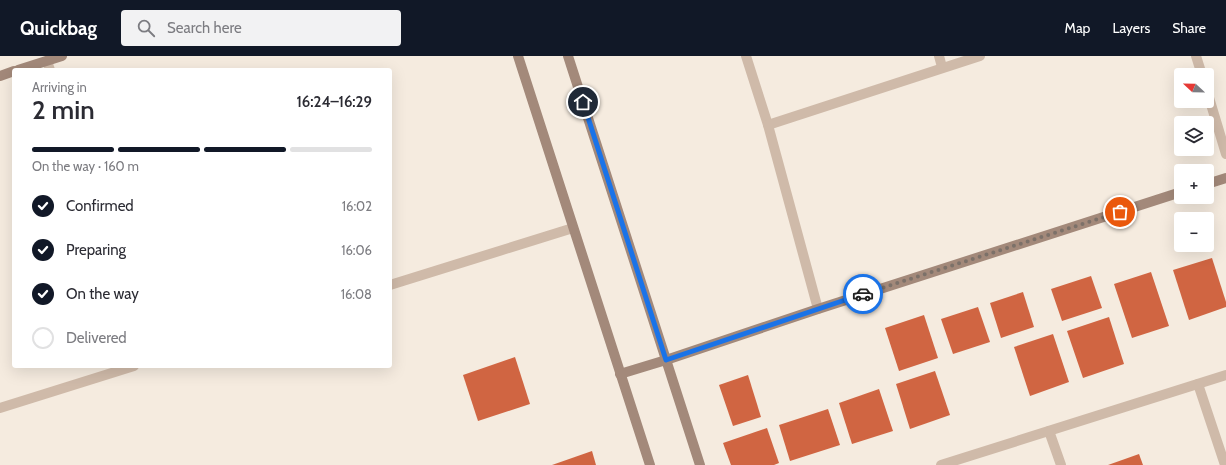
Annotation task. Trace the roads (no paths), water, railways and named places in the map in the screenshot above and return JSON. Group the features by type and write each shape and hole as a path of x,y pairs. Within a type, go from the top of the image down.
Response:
{"street":[{"path":"30,68 49,65 62,56"},
{"path":"518,56 650,465"},
{"path":"568,56 700,465"},
{"path":"746,56 768,125 818,309"},
{"path":"939,56 942,67"},
{"path":"768,125 942,67 980,56"},
{"path":"1196,56 1200,68"},
{"path":"0,76 12,72"},
{"path":"1212,108 1226,154"},
{"path":"1214,182 1226,178"},
{"path":"620,374 1174,194"},
{"path":"392,284 573,228"},
{"path":"0,408 128,368"},
{"path":"941,465 1226,375"},
{"path":"1198,384 1225,465"},
{"path":"1049,431 1061,465"}]}
